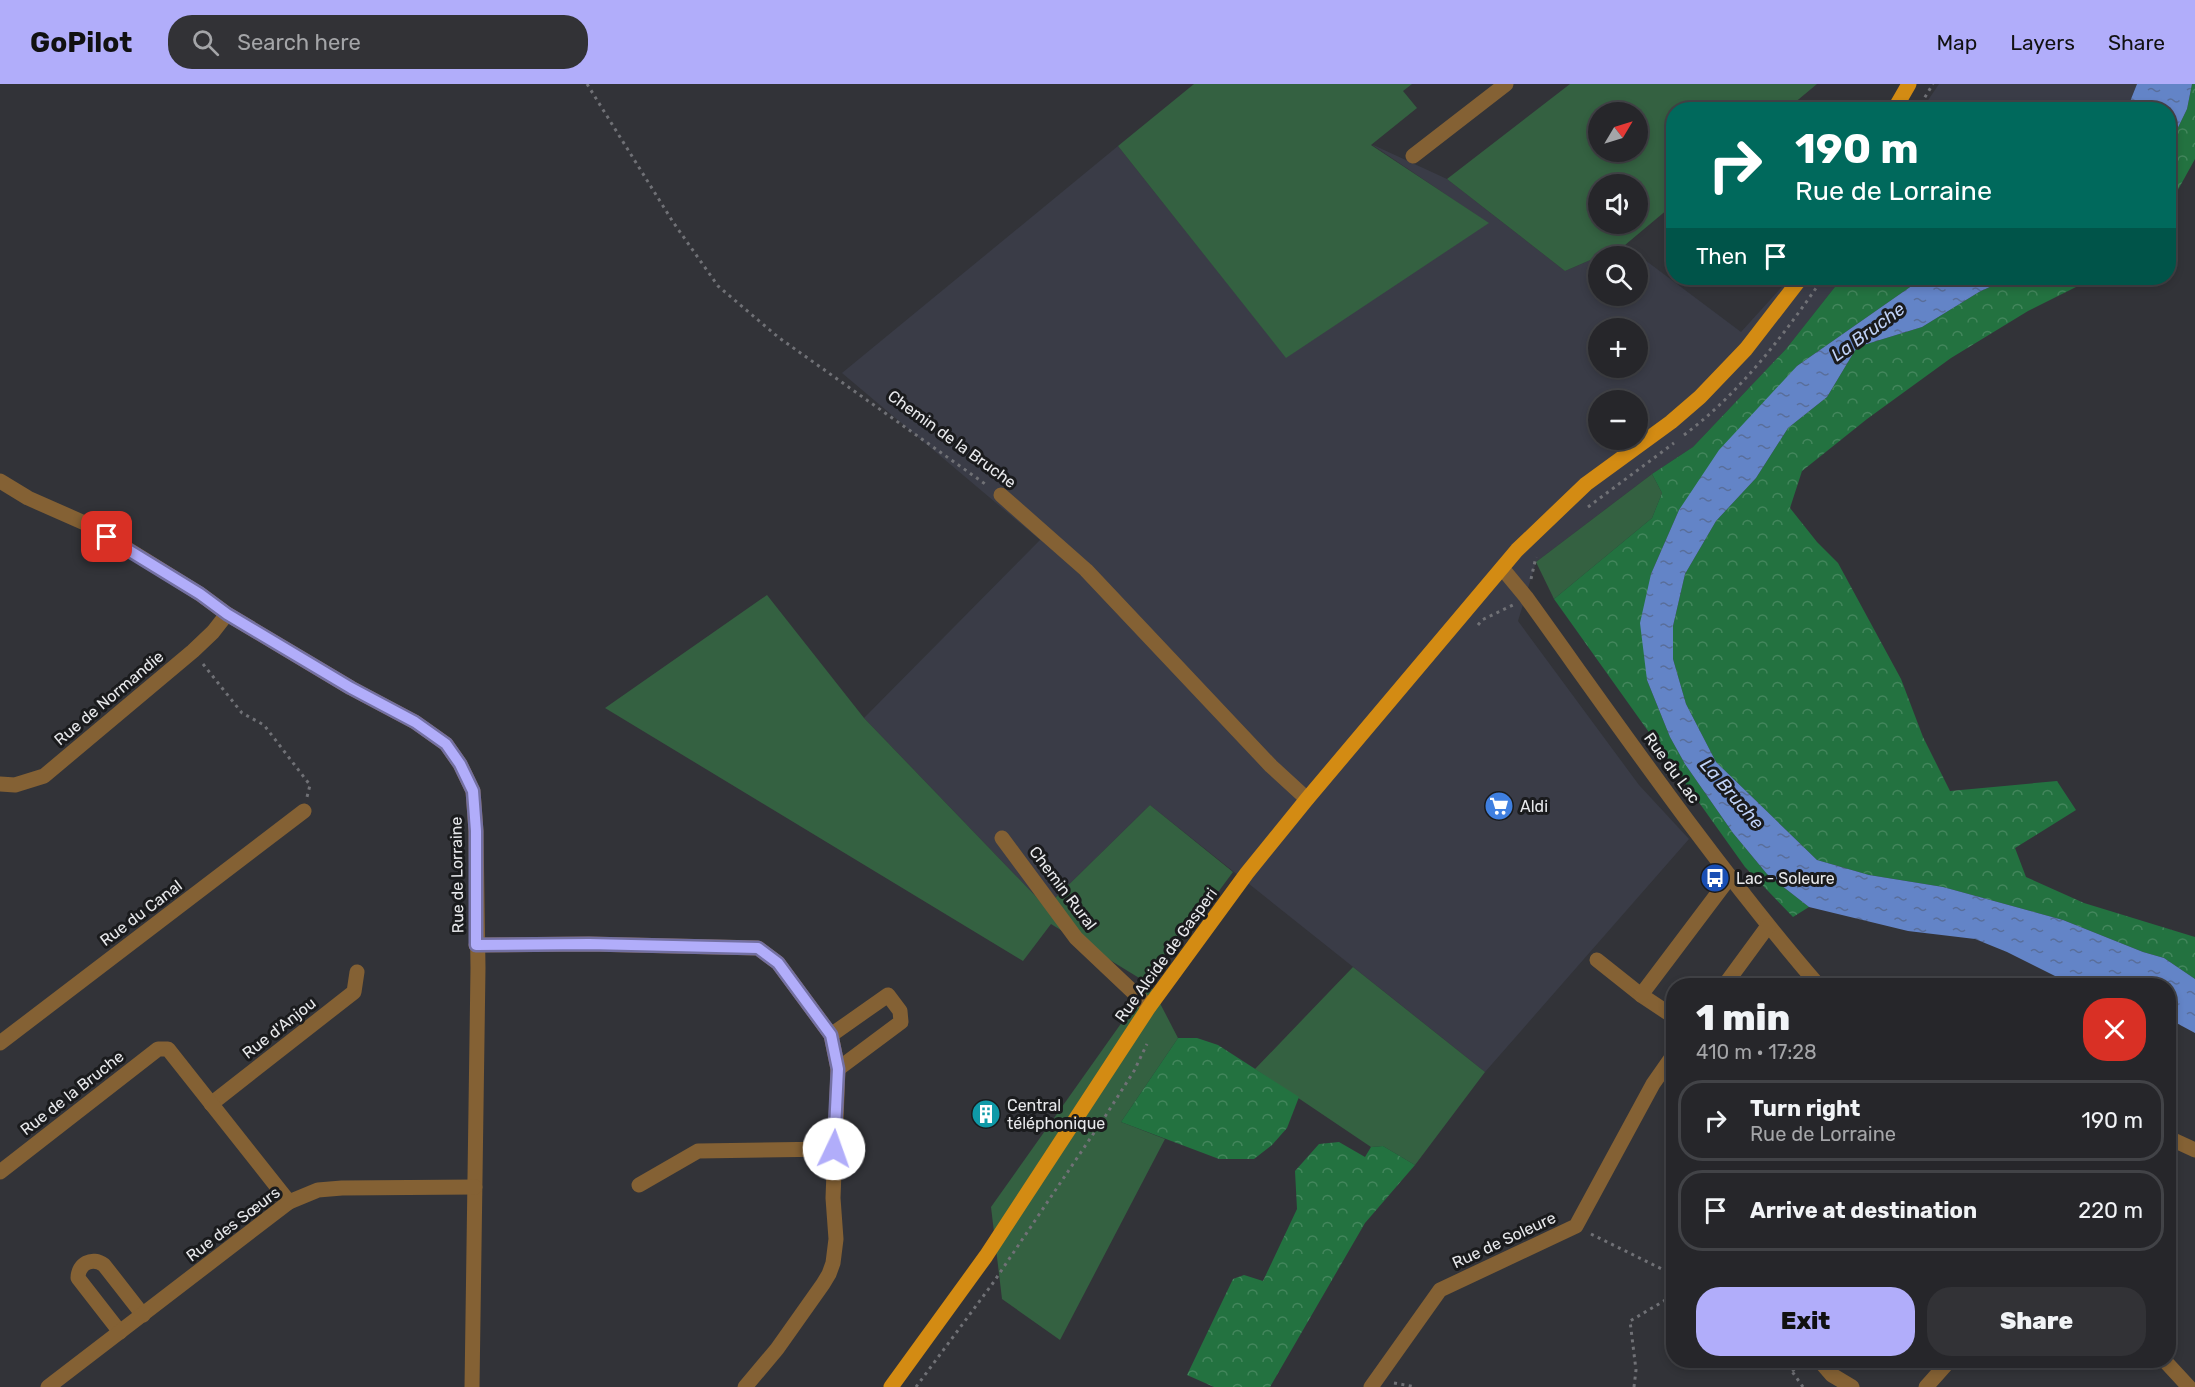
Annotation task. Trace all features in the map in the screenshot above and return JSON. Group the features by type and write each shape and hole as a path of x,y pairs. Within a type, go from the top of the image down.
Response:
{"main road":[{"path":"1899,102 1910,84"},
{"name":"Rue Alcide de Gasperi","path":"891,1387 986,1256 1149,1007 1247,873 1307,799 1538,528 1586,484 1694,403 1746,349 1796,285"}],"street":[{"path":"1413,156 1506,84"},
{"name":"Rue de Lorraine","path":"0,481 28,498 89,525 200,594 227,614 351,688 415,722 446,744 460,764 473,791 476,831 478,968 472,1387"},
{"name":"Chemin de la Bruche","path":"1001,495 1086,570 1271,766 1307,799"},
{"name":"Rue du Lac","path":"1502,568 1526,597 1730,877 1812,978"},
{"name":"Rue de Normandie","path":"0,784 15,785 44,776 193,651 213,632 227,614"},
{"name":"Rue du Canal","path":"0,1043 304,811"},
{"name":"Chemin Rural","path":"1002,838 1076,938 1149,1007"},
{"path":"1641,995 1730,877"},
{"path":"1730,978 1768,926"},
{"path":"476,945 589,944 758,948 778,963 831,1035 838,1069 833,1198 836,1239 830,1274 777,1349 746,1387"},
{"path":"1597,960 1666,1012"},
{"name":"Rue d'Anjou","path":"211,1104 354,992 357,972"},
{"path":"831,1035 888,995 900,1011 901,1022 838,1069"},
{"name":"Rue de la Bruche","path":"0,1172 158,1048 168,1049 211,1104"},
{"name":"Rue de Soleure","path":"1371,1387 1440,1290 1576,1226 1653,1084 1666,1065"},
{"path":"211,1104 289,1203"},
{"path":"2176,1141 2195,1150"},
{"path":"639,1185 698,1151 834,1149"},
{"name":"Rue des Sœurs","path":"48,1387 289,1203 318,1190 475,1187"},
{"path":"120,1332 78,1278 79,1269 87,1262 95,1261 104,1265 143,1315"},
{"path":"1826,1368 1832,1375 1852,1387"},
{"path":"1926,1387 1943,1368"},
{"path":"2171,1368 2189,1387"}],"path":[{"name":"Chemin de la Bruche","path":"587,84 673,222 718,286 778,338 1001,495"},
{"path":"1922,102 1933,84"},
{"path":"1583,511 1710,415 1762,360 1818,285"},
{"path":"1474,629 1482,620 1526,597 1534,559 1539,551"},
{"path":"193,651 242,713 264,725 310,785 304,811"},
{"path":"916,1387 993,1283 1100,1125 1134,1071 1147,1042"},
{"path":"1576,1226 1666,1271"},
{"path":"1634,1387 1636,1370 1630,1321 1666,1299"},
{"path":"1790,1368 1803,1387"},
{"path":"1792,1371 1796,1368"}],"shaded area":[{"path":"1939,84 2137,84 2130,102 1927,102"},
{"path":"1371,144 1447,179 1565,271 1588,261 1588,306 1648,306 1648,262 1666,276 1666,285 1678,285 1741,332 1784,285 1836,285 1786,349 1693,447 1652,474 1536,562 1518,621 1639,785 1689,839 1485,1072 1150,805 1046,907 864,718 1040,540 842,373 1118,146 1286,357 1488,223"}],"green space":[{"path":"1194,84 1412,84 1403,91 1417,108 1371,145 1489,223 1286,358 1118,146"},
{"path":"1570,84 1817,84 1795,102 1666,102 1666,211 1648,226 1648,174 1588,174 1588,234 1638,234 1623,246 1588,246 1588,261 1565,271 1447,179"},
{"path":"2192,84 2195,84 2195,159 2176,193 2176,132 2187,109"},
{"path":"1836,285 1913,285 1797,366 1679,510 1651,574 1647,680 1670,737 1685,764 1733,833 1767,874 1809,907 1793,917 1745,867 1554,599 1652,518 1662,493 1652,474 1693,447 1786,349"},
{"path":"1994,285 2080,285 2028,311 1951,358 1867,419 1802,471 1790,508 1817,542 1838,563 1901,679 1923,737 1950,791 2057,781 2076,810 2015,848 2026,877 2084,903 2195,937 2195,979 2164,958 2063,920 1943,887 1869,875 1817,860 1716,762 1686,704 1673,659 1673,626 1685,574 1716,521 1756,478 1788,428 1827,397 1857,347 1922,327"},
{"path":"1652,474 1662,493 1652,518 1554,599 1536,562"},
{"path":"767,595 864,718 1046,907 1150,805 1233,872 1150,984 1178,1038 1121,1122 1165,1139 1060,1340 1002,1299 991,1207 1149,984 1051,924 1023,961 605,708"},
{"path":"1353,967 1485,1072 1415,1165 1383,1146 1371,1147 1255,1069"},
{"path":"1178,1038 1197,1038 1218,1045 1299,1097 1287,1128 1272,1145 1254,1159 1219,1159 1121,1122"},
{"path":"1339,1142 1365,1157 1371,1147 1383,1146 1415,1165 1365,1223 1270,1387 1214,1387 1187,1375 1233,1279 1244,1275 1263,1281 1297,1209 1295,1171 1319,1144"}],"water":[{"path":"2137,84 2192,84 2187,109 2176,132 2176,102 2130,102"},
{"name":"La Bruche","path":"1913,285 1994,285 1922,327 1857,347 1827,397 1788,428 1756,478 1716,521 1685,574 1673,626 1673,659 1686,704 1716,762 1817,860 1869,875 1943,887 2063,920 2164,958 2195,979 2195,1033 2176,1023 2176,978 2059,978 1975,939 1908,931 1809,907 1767,874 1733,833 1685,764 1670,737 1647,680 1640,623 1651,574 1679,510 1719,450 1797,366"}],"place":[{"name":"Aldi","path":"1499,806"},
{"name":"Lac - Soleure","path":"1715,878"},
{"name":"Central téléphonique","path":"986,1114"}],"route":[{"path":"107,537 200,594 227,614 351,688 415,722 446,744 460,764 473,791 476,831 476,945 589,944 758,948 778,963 831,1035 838,1069 834,1149"}]}
